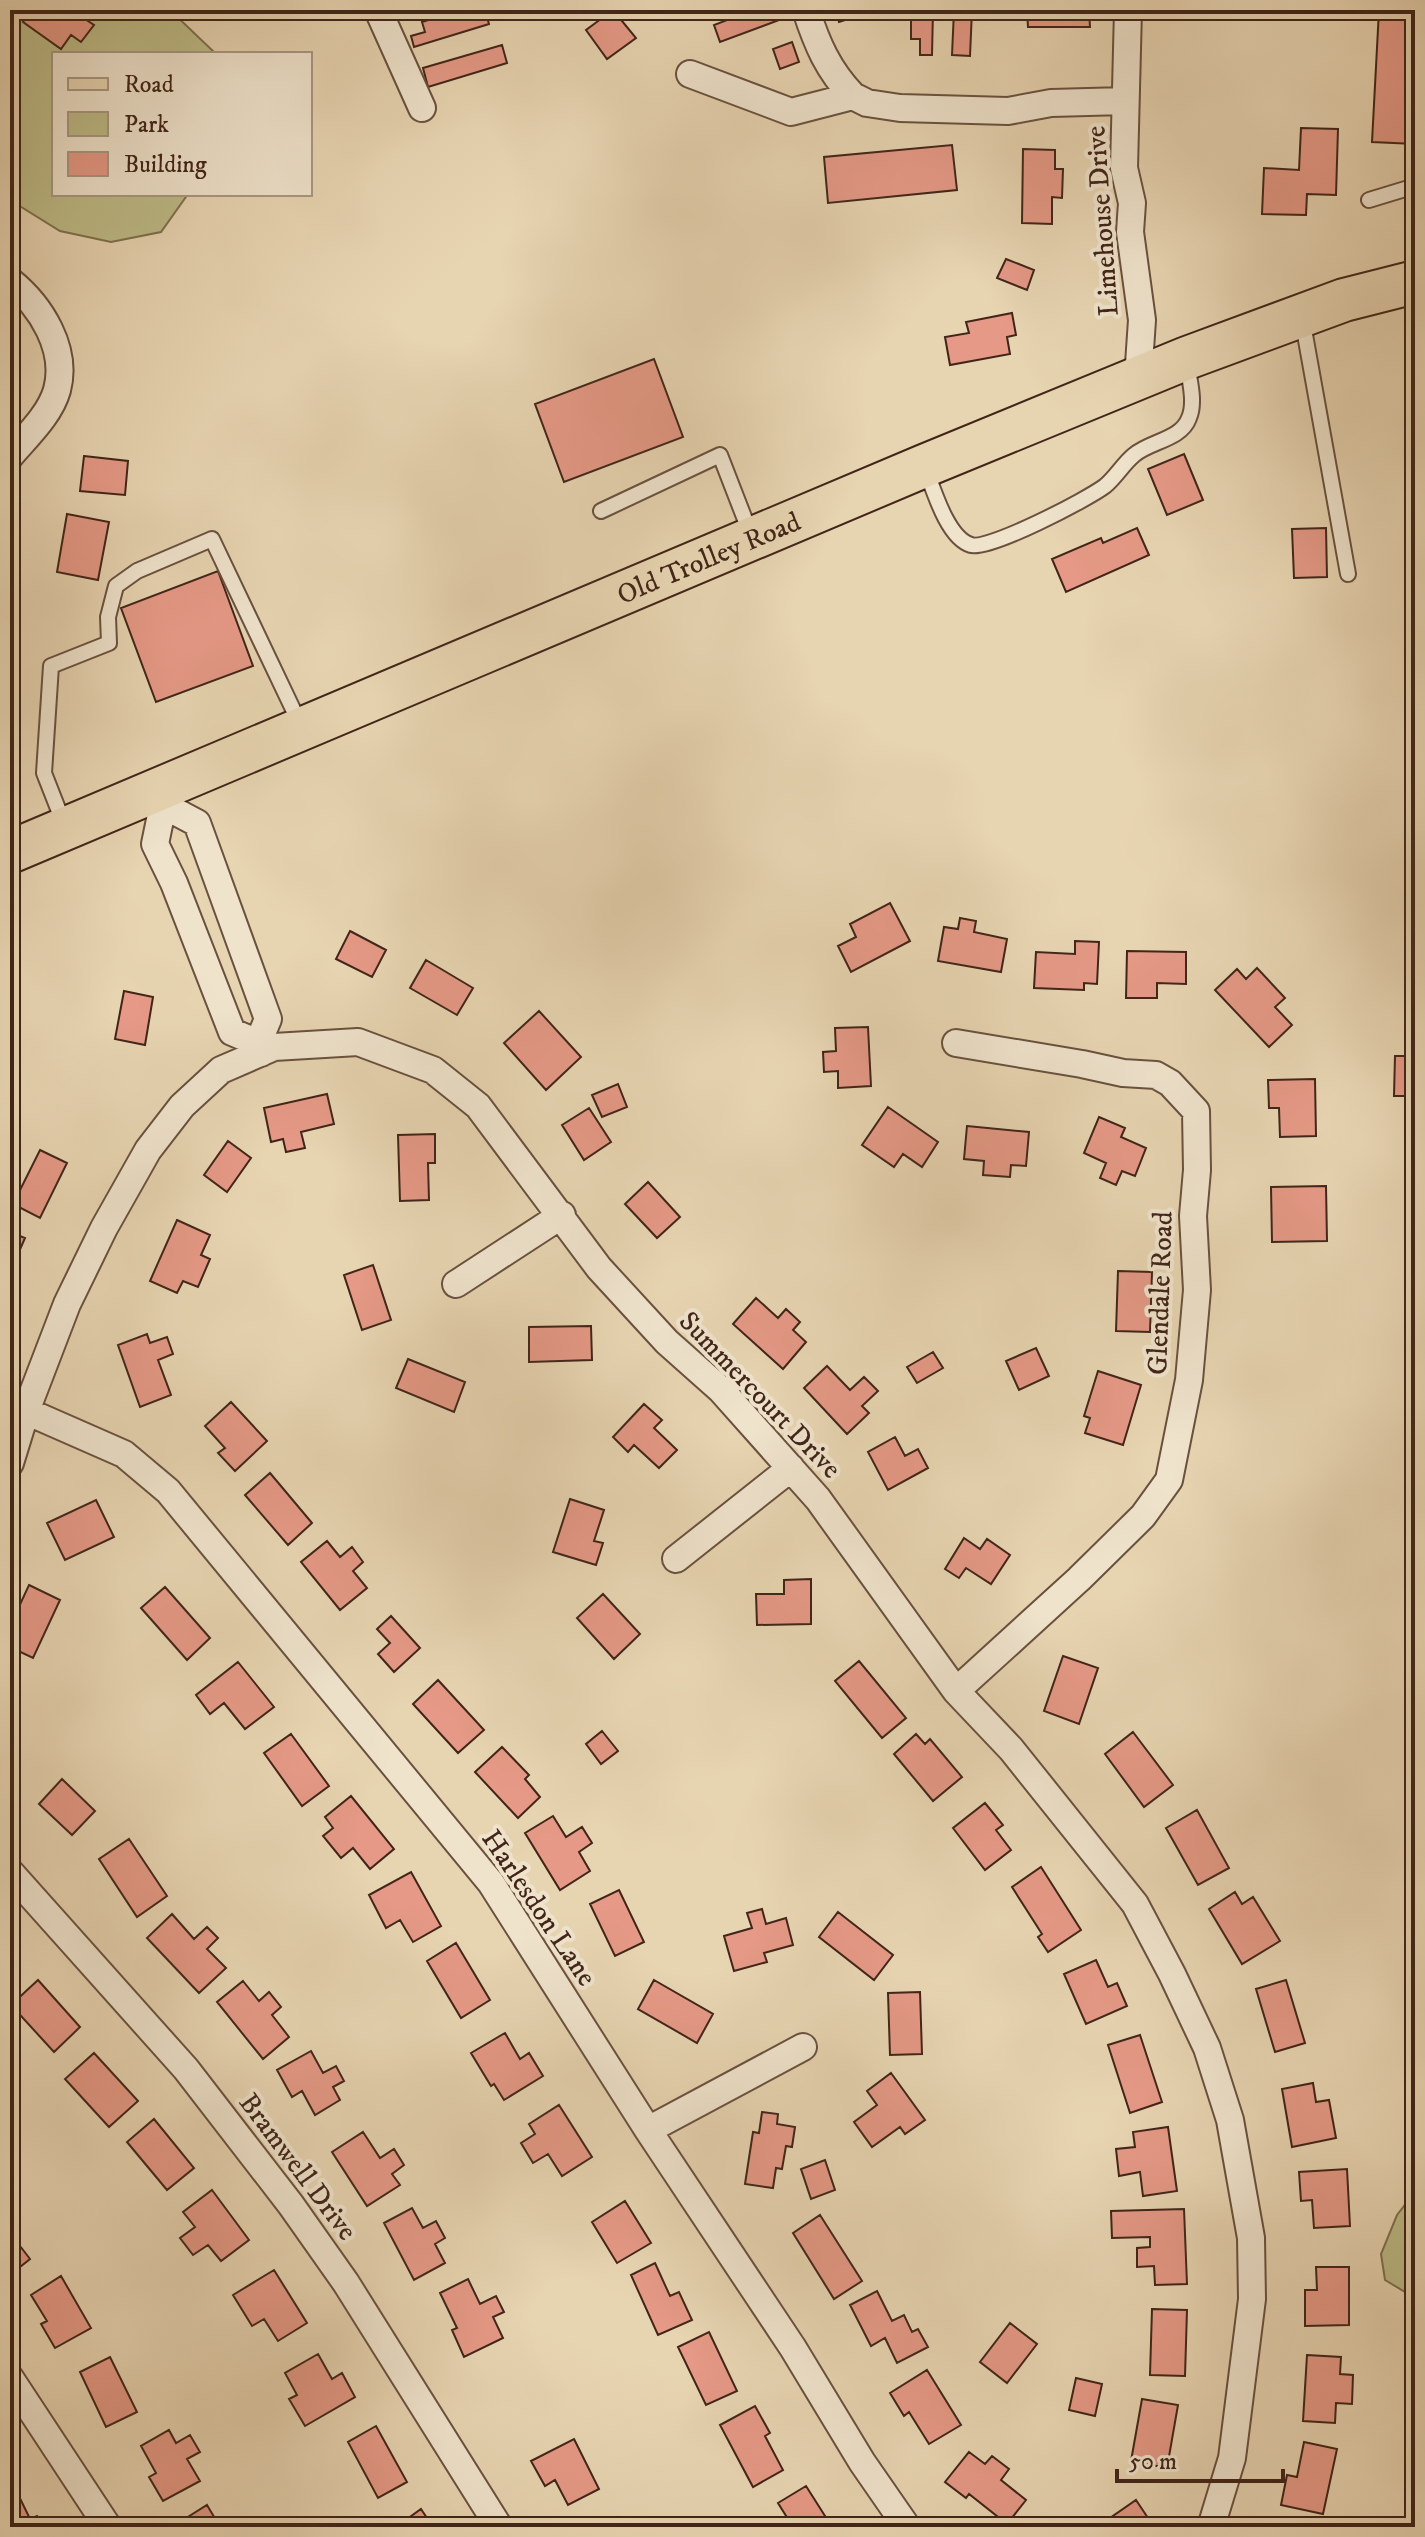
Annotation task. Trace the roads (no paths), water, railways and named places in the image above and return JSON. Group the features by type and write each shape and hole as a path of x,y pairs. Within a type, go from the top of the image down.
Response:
{"main road":[{"name":"Old Trolley Road","path":"10,852 65,828 159,798 302,728 1187,358 1344,300 1415,282"}],"street":[{"path":"378,10 422,108"},
{"path":"806,10 815,39 832,75 853,96 867,103 900,108 1008,111 1051,103 1125,101"},
{"name":"Limehouse Drive","path":"1128,10 1124,168 1132,203 1130,232 1142,320 1138,379"},
{"path":"690,74 791,112 853,96"},
{"path":"10,281 39,313 57,346 59,370 57,391 48,408 10,456"},
{"path":"159,798 197,823 268,1019 260,1048 232,1032 174,883 155,844 159,798"},
{"name":"Summercourt Drive","path":"10,1463 26,1411 67,1304 104,1228 148,1150 182,1106 221,1070 260,1048 300,1043 358,1042 433,1070 478,1106 599,1268 667,1342 721,1390 818,1499 956,1691 1011,1749 1135,1904 1207,2048 1230,2120 1251,2238 1252,2299 1232,2458 1211,2527"},
{"name":"Glendale Road","path":"956,1043 1123,1073 1156,1075 1186,1097 1196,1111 1197,1170 1193,1216 1197,1290 1189,1380 1169,1480 1143,1516 956,1691"},
{"path":"456,1284 562,1215"},
{"name":"Harlesdon Lane","path":"26,1411 124,1454 168,1491 491,1883 648,2130 793,2348 862,2462 907,2527"},
{"path":"676,1559 791,1468"},
{"name":"Bramwell Drive","path":"10,1872 186,2069 291,2205 346,2283 499,2527"},
{"path":"648,2130 803,2047"},
{"path":"10,2378 108,2527"}],"lane":[{"path":"1369,200 1415,186"},
{"path":"1302,317 1348,574"},
{"path":"924,466 944,516 959,537 970,545 981,546 1003,538 1103,487 1135,453 1172,436 1189,419 1191,399 1187,358"},
{"path":"601,511 720,455 753,539"},
{"path":"65,828 44,773 51,666 109,643 108,617 116,586 137,571 212,539 302,728"}]}
